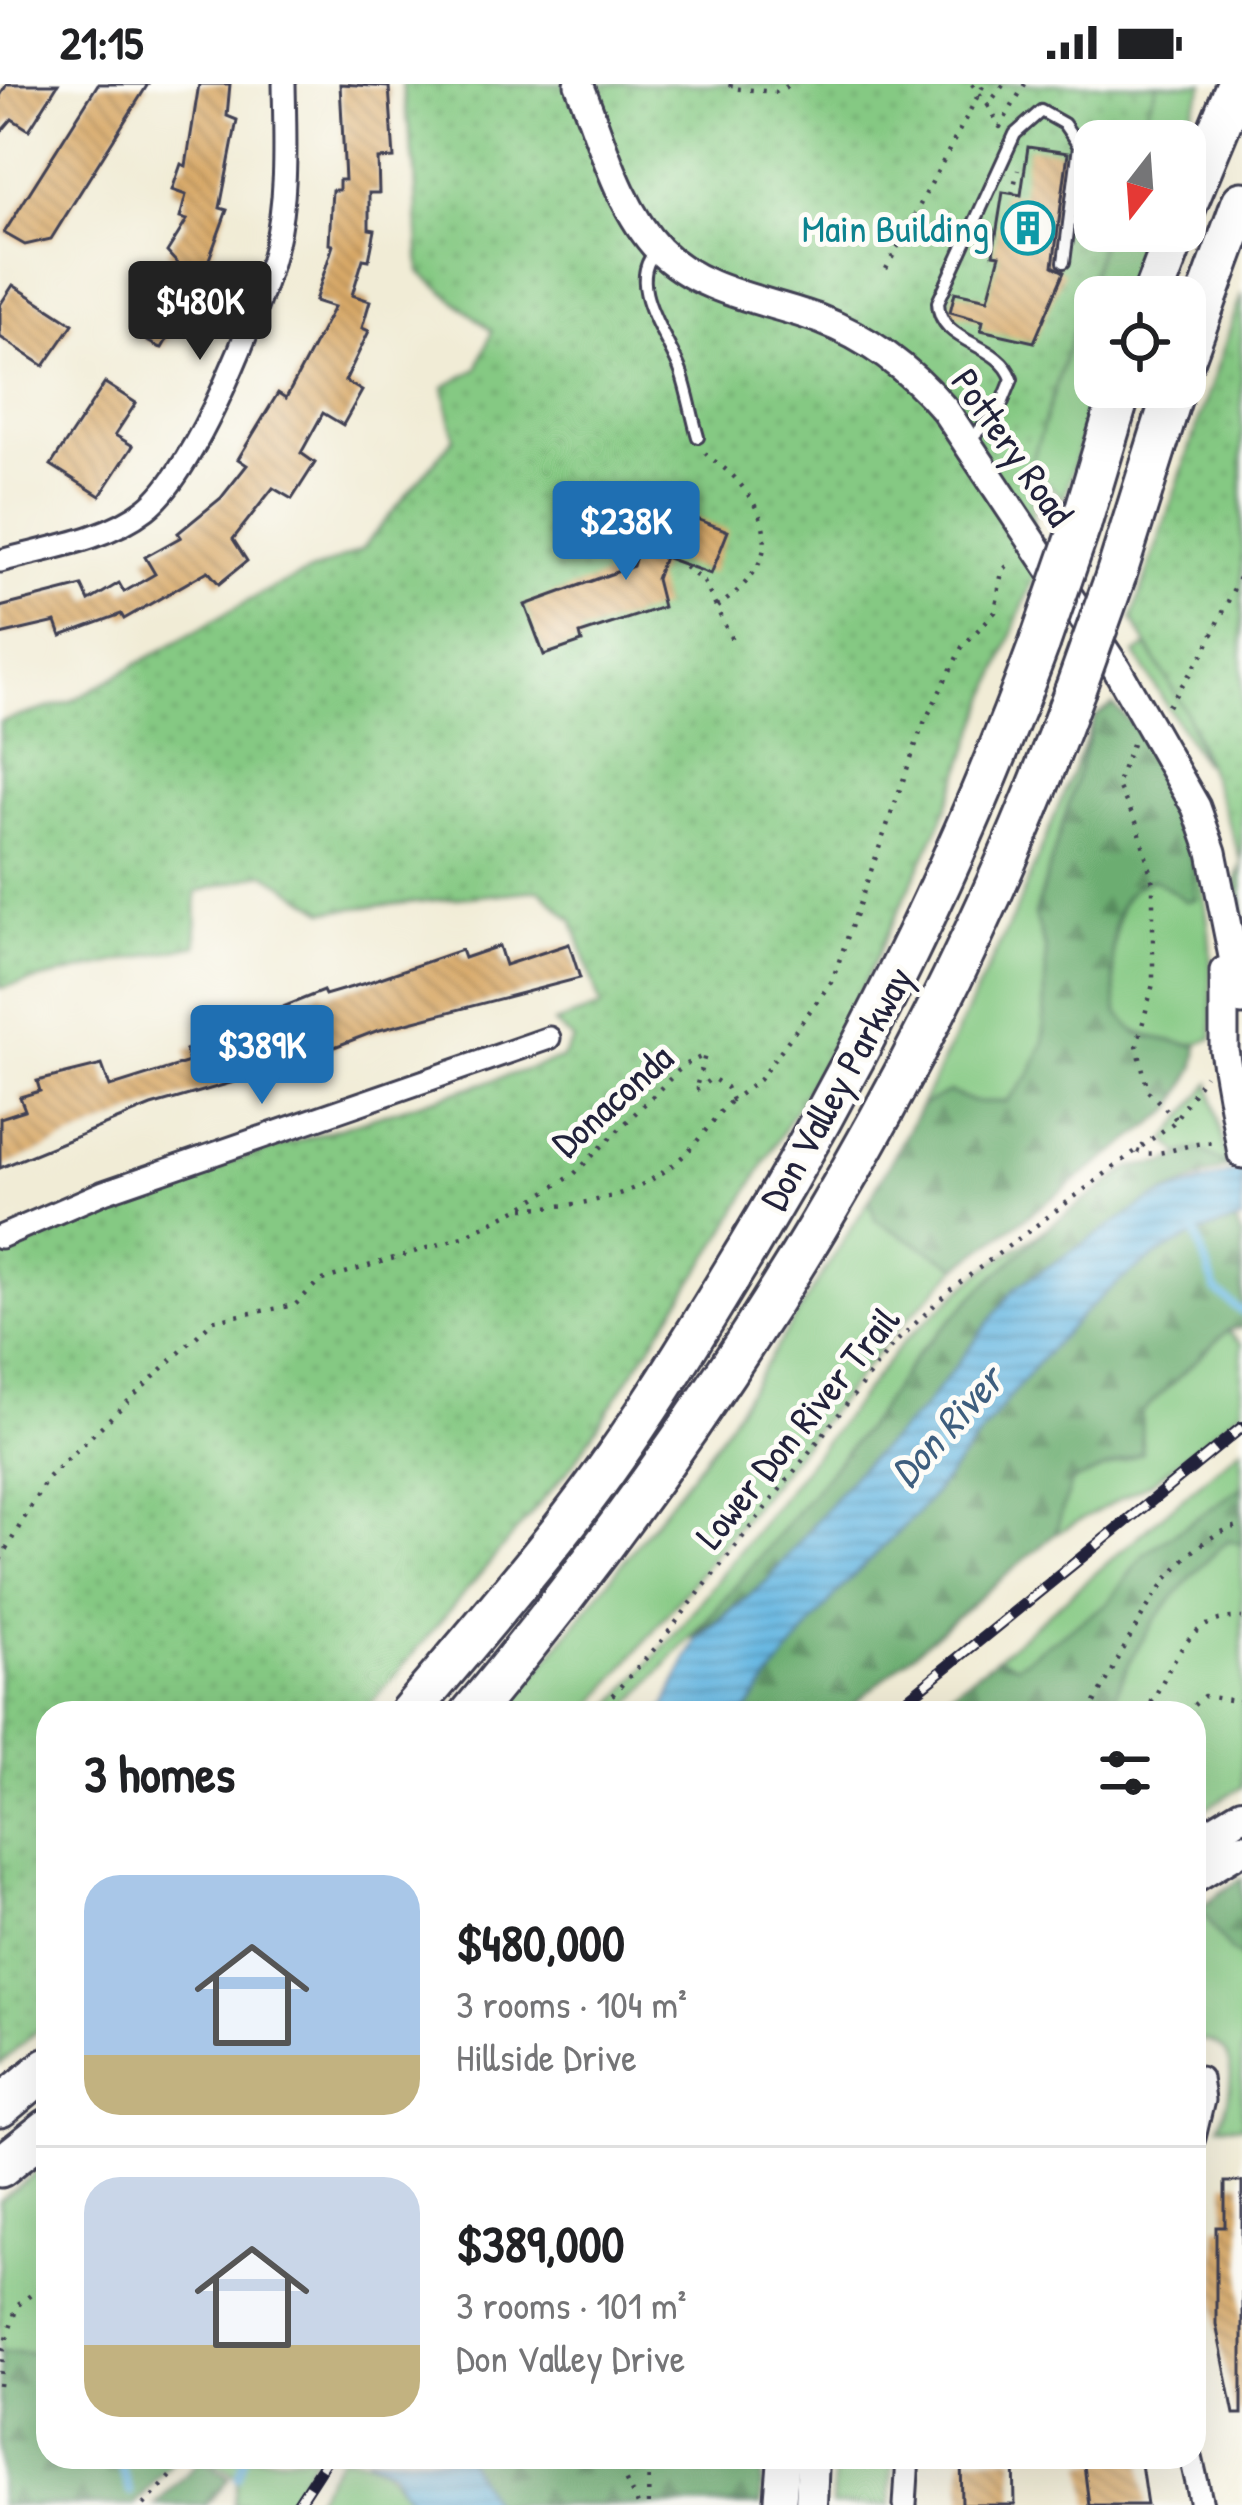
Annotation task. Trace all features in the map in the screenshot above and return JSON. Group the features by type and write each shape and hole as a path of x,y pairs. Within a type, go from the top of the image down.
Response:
{"highway":[{"path":"1206,159 1238,84"},
{"path":"1206,301 1242,202"},
{"name":"Don Valley Parkway","path":"419,1701 586,1496 684,1354 868,1041 967,833 1040,642 1116,408"},
{"name":"Don Valley Parkway","path":"481,1701 634,1508 748,1346 941,1001 1011,855 1075,690 1168,408"},
{"path":"0,2107 36,2077"},
{"path":"0,2167 36,2138"}],"main road":[{"path":"1206,1836 1242,1814"},
{"path":"1206,1870 1242,1848"},
{"path":"780,2505 783,2469"},
{"path":"812,2505 813,2469"}],"street":[{"path":"0,561 128,522 151,506 193,447 260,299 275,247 284,190 284,84"},
{"name":"Pottery Road","path":"579,84 626,200 659,249 706,283 815,318 871,344 930,392 967,441 1159,719 1212,852 1242,1000"},
{"name":"Pottery Road","path":"1225,918 1224,1050 1236,1150"},
{"path":"0,1237 104,1192 549,1038"},
{"path":"905,2505 907,2469"},
{"path":"1194,2469 1202,2505"}],"lane":[{"path":"967,441 999,411 1012,379 999,357 948,329 938,302 1015,134 1041,111 1064,124 1079,146 1064,262"},
{"path":"659,249 648,259 644,280 680,371 698,437"}],"path":[{"path":"731,84 730,88 775,92 788,91 792,84"},
{"path":"972,84 999,125 1025,84"},
{"path":"886,269 984,84"},
{"path":"988,106 1004,84"},
{"path":"698,437 706,457 730,472 761,520 762,562 753,581 717,607"},
{"path":"520,1208 607,1200 651,1180 684,1156 732,1100 759,1080 832,980 922,727 962,647 995,612 1002,571 1020,553"},
{"path":"685,567 704,582 734,644"},
{"path":"1176,1119 1148,1091 1137,1045 1153,984 1154,883 1138,826 1118,784 1134,740 1159,719 1205,651 1242,571"},
{"name":"Donaconda","path":"0,1560 48,1477 214,1320 295,1306 319,1281 463,1237 520,1208 573,1175 684,1065 706,1055 695,1090 712,1078 732,1100"},
{"name":"Lower Don River Trail","path":"607,1701 659,1644 893,1345 950,1290 1176,1119 1209,1064"},
{"path":"1135,1150 1150,1156 1185,1143 1236,1150"},
{"path":"1096,1701 1157,1599 1200,1541 1242,1526"},
{"path":"1152,1701 1194,1631 1216,1617 1242,1618"},
{"path":"1198,1701 1204,1696 1242,1702"},
{"path":"0,2386 4,2348 17,2306 36,2291"},
{"path":"144,2505 178,2469"},
{"path":"627,2469 625,2479 638,2505"},
{"path":"648,2505 649,2469"}],"green space":[{"path":"402,84 1157,84 1143,120 1074,120 1074,252 1098,252 1091,276 1074,276 1074,329 1030,467 1036,571 942,820 848,1017 725,1232 573,1464 373,1701 36,1701 36,2032 0,2064 0,1257 224,1164 561,1059 573,1040 554,1023 601,1007 573,921 540,890 325,911 265,873 196,892 197,945 0,988 0,722 70,702 268,590 361,550 454,438 444,387 477,369 492,331 420,272 415,167"},
{"path":"1157,84 1204,84 1188,120 1143,120"},
{"path":"1098,252 1138,252 1130,276 1091,276"},
{"path":"1242,293 1242,863 1185,710 1132,619"},
{"path":"1074,329 1074,408 1090,408 1064,499 1030,467"},
{"path":"1147,646 1185,710 1203,764 1135,654"},
{"path":"1113,705 1148,746 1173,794 1196,899 1186,901 1154,879 1136,886 1125,898 1114,933 1117,1012 1137,1034 1198,1046 1196,1066 1172,1110 958,1267 875,1220 870,1199 921,1106 949,1092 974,1102 1006,1102 1030,1075 1044,1042 1046,951 1035,915 1095,717"},
{"path":"1095,717 1035,914 1046,951 1044,1042 1030,1075 1006,1102 974,1102 949,1092 921,1106 1015,913"},
{"path":"1192,853 1208,921 1213,1038 1191,1044 1128,1026 1115,1002 1112,968 1120,910 1131,884 1154,879 1186,901 1196,899"},
{"path":"1242,863 1242,917 1236,882"},
{"path":"1210,1083 1228,1166 1199,1149 1180,1154 1166,1140"},
{"path":"1199,1149 1228,1166 1153,1199 1015,1288 922,1410 856,1472 767,1581 692,1639 876,1415 918,1353 985,1285 1051,1225 1131,1167 1164,1163"},
{"path":"870,1199 876,1220 958,1267 889,1338 597,1701 515,1701 717,1441"},
{"path":"1236,1222 1242,1238 1242,1328 1228,1330 1141,1413 1142,1453 1071,1482 1055,1534 857,1701 754,1701 827,1605 924,1505 1060,1337 1140,1266 1185,1239"},
{"path":"1051,1225 918,1353 876,1415 761,1558 634,1701 616,1701 674,1635 903,1342 980,1273"},
{"path":"1228,1330 1242,1344 1242,1409 1155,1480 1055,1534 1070,1482 1141,1453 1141,1413"},
{"path":"1242,1447 1242,1487 1144,1554 1108,1603 1017,1665 997,1658"},
{"path":"1242,1487 1242,1544 1228,1540 1173,1598 1142,1640 1114,1701 939,1701 997,1658 1017,1665 1108,1603 1144,1554"},
{"path":"1229,1540 1242,1544 1242,1787 1206,1808 1206,1701 1114,1701 1142,1640 1191,1577"},
{"path":"1242,1878 1242,1958 1229,1950 1206,1916 1206,1903"},
{"path":"1206,1916 1229,1950 1242,1958 1242,2126 1219,2125 1230,2069 1220,2047 1209,2042"},
{"path":"36,2172 36,2353 0,2352 0,2201"},
{"path":"0,2352 36,2353 36,2469 166,2469 134,2505 0,2505"},
{"path":"192,2469 215,2469 229,2478 206,2505 155,2505"},
{"path":"223,2469 308,2469 285,2505 233,2505 238,2478"},
{"path":"333,2469 383,2469 411,2505 311,2505"},
{"path":"473,2469 762,2469 761,2505 493,2505"},
{"path":"835,2469 892,2469 890,2505 832,2505"}],"water":[{"name":"Don River","path":"1242,1169 1242,1220 1190,1238 1143,1264 1101,1297 1026,1377 923,1506 827,1605 754,1701 668,1701 696,1640 767,1581 856,1472 922,1410 1015,1288 1153,1199"},
{"path":"388,2469 473,2469 493,2505 411,2505"}],"building":[{"path":"7,84 58,84 29,130 12,119 0,133 0,96"},
{"path":"98,84 148,84 51,239 25,245 4,233"},
{"path":"199,84 230,84 227,116 237,120 220,208 227,210 201,281 162,348 142,338 147,330 142,327 177,263 167,252 187,220 180,218 186,195 172,190 181,164 186,166"},
{"path":"340,84 389,87 394,158 378,159 379,193 369,193 369,229 375,230 369,260 363,259 352,295 370,301 362,328 369,331 345,381 362,391 343,425 323,413 301,453 315,463 292,499 273,488 233,539 247,561 219,584 208,571 124,619 121,614 61,636 56,622 0,635 0,607 82,586 89,601 119,583 124,592 155,574 145,557 181,537 178,533 221,498 247,465 238,459 278,393 286,398 334,307 315,301 333,245 329,244 332,190 339,190 339,180 345,180"},
{"name":"Main Building","path":"1028,147 1068,153 1053,266 1064,272 1034,342 981,330 983,321 950,312 955,292 988,299 1000,255 993,254 1003,192 1021,195"},
{"path":"13,285 73,324 44,366 0,337 0,305"},
{"path":"105,383 136,403 115,435 133,446 100,496 51,465"},
{"path":"679,512 728,531 711,574 664,557 656,579 663,607 580,634 582,642 544,655 525,605 633,566 648,516 674,525"},
{"path":"569,944 580,978 376,1031 269,1072 151,1106 0,1168 0,1118 25,1110 20,1097 40,1091 37,1081 102,1065 110,1087 189,1062 185,1050 201,1045 200,1040 323,991 325,995 369,982 461,950 464,958 499,946 505,965"},
{"path":"1225,2182 1242,2182 1242,2414 1234,2414 1216,2324 1216,2227 1225,2227"},
{"path":"961,2469 1014,2469 1015,2505 962,2505"},
{"path":"1084,2469 1142,2469 1147,2505 1089,2505"}],"waterway":[{"path":"1195,1231 1216,1291 1242,1312"},
{"path":"122,2469 130,2492"},
{"path":"238,2478 241,2469"}],"railway":[{"path":"905,1701 1242,1427"},
{"path":"297,2505 320,2469"}],"place":[{"name":"Main Building","path":"1028,228"}]}
